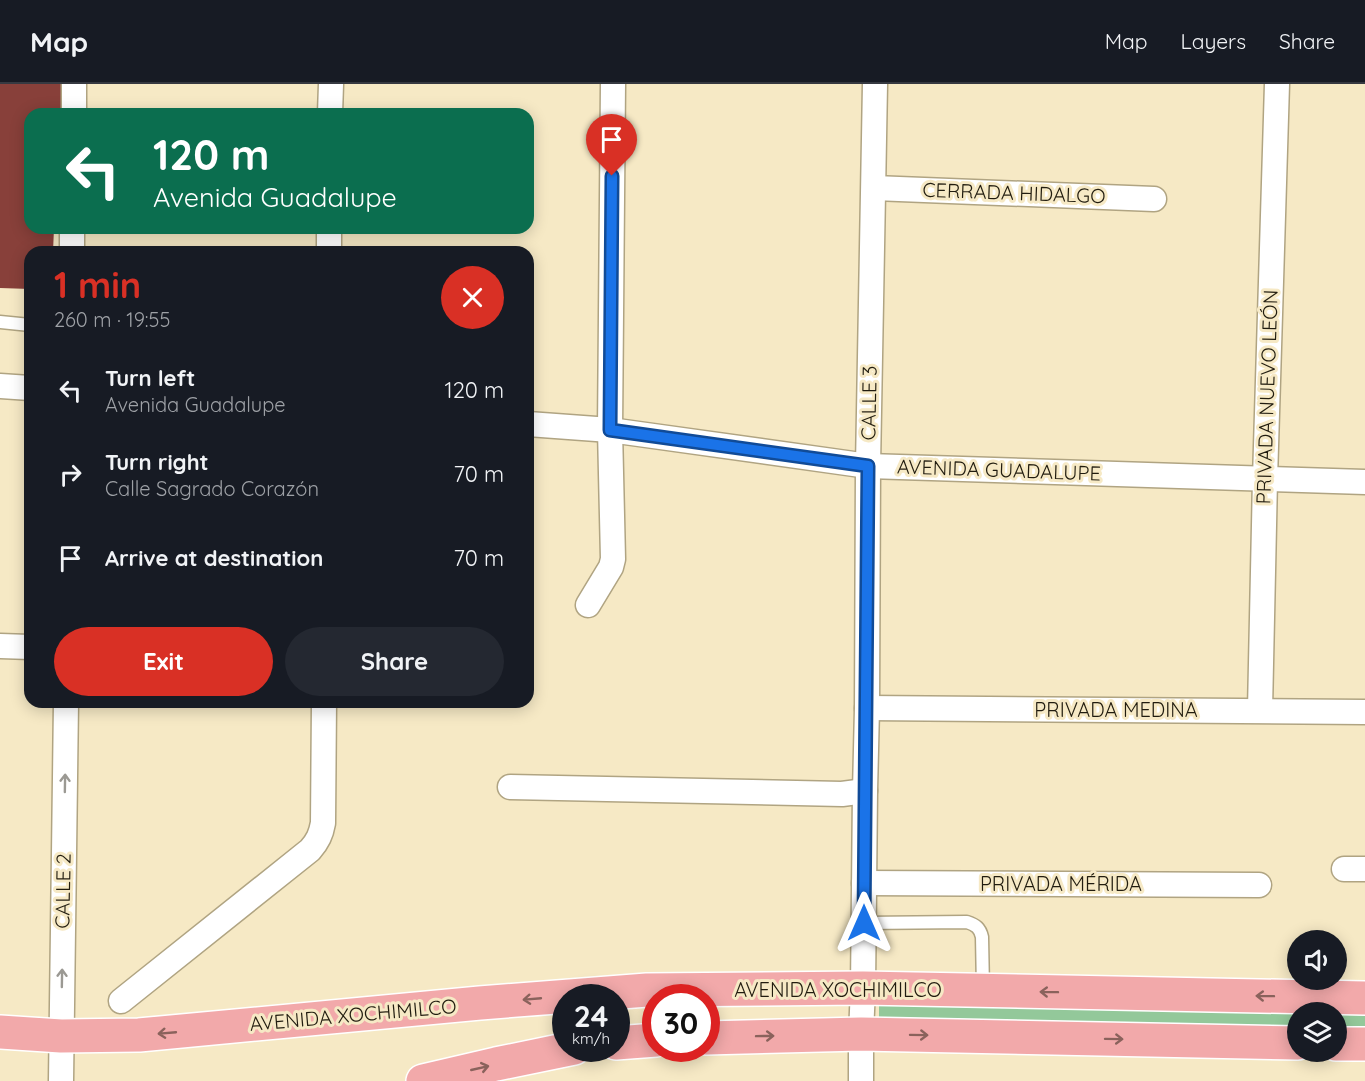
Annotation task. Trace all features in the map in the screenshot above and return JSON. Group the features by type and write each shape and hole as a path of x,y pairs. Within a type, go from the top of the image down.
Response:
{"main road":[{"name":"AVENIDA XOCHIMILCO","path":"0,1032 61,1036 139,1035 647,990 864,988 1365,998"},
{"path":"720,1038 861,1034 1287,1043"},
{"path":"1347,1044 1365,1044"},
{"path":"423,1081 552,1053"}],"street":[{"path":"74,84 74,108"},
{"path":"330,108 331,84"},
{"path":"588,605 613,564 610,430 613,84"},
{"name":"CALLE 3","path":"861,1081 875,84"},
{"name":"PRIVADA NUEVO LEÓN","path":"1260,710 1277,84"},
{"name":"CERRADA HIDALGO","path":"873,188 1154,199"},
{"path":"0,386 24,388"},
{"name":"AVENIDA GUADALUPE","path":"534,424 610,430 868,466 1365,482"},
{"path":"0,646 24,647"},
{"name":"CALLE 2","path":"61,1081 66,708"},
{"path":"121,1001 317,843 323,823 324,708"},
{"name":"PRIVADA MEDINA","path":"867,708 1365,712"},
{"path":"510,787 842,794 865,791"},
{"name":"PRIVADA MÉRIDA","path":"864,883 1259,885"}],"lane":[{"path":"0,322 24,324"},
{"path":"864,923 967,922 975,924 980,929 982,937 983,991"}],"green space":[{"path":"879,996 1296,1002 1287,1002 1287,1030 879,1025"},
{"path":"1347,1003 1365,1003 1365,1031 1347,1031"}],"building":[{"path":"0,84 63,84 61,108 24,108 24,234 54,234 53,246 24,246 24,289 0,288"}],"route":[{"path":"612,176 610,430 868,466 864,923"}]}
